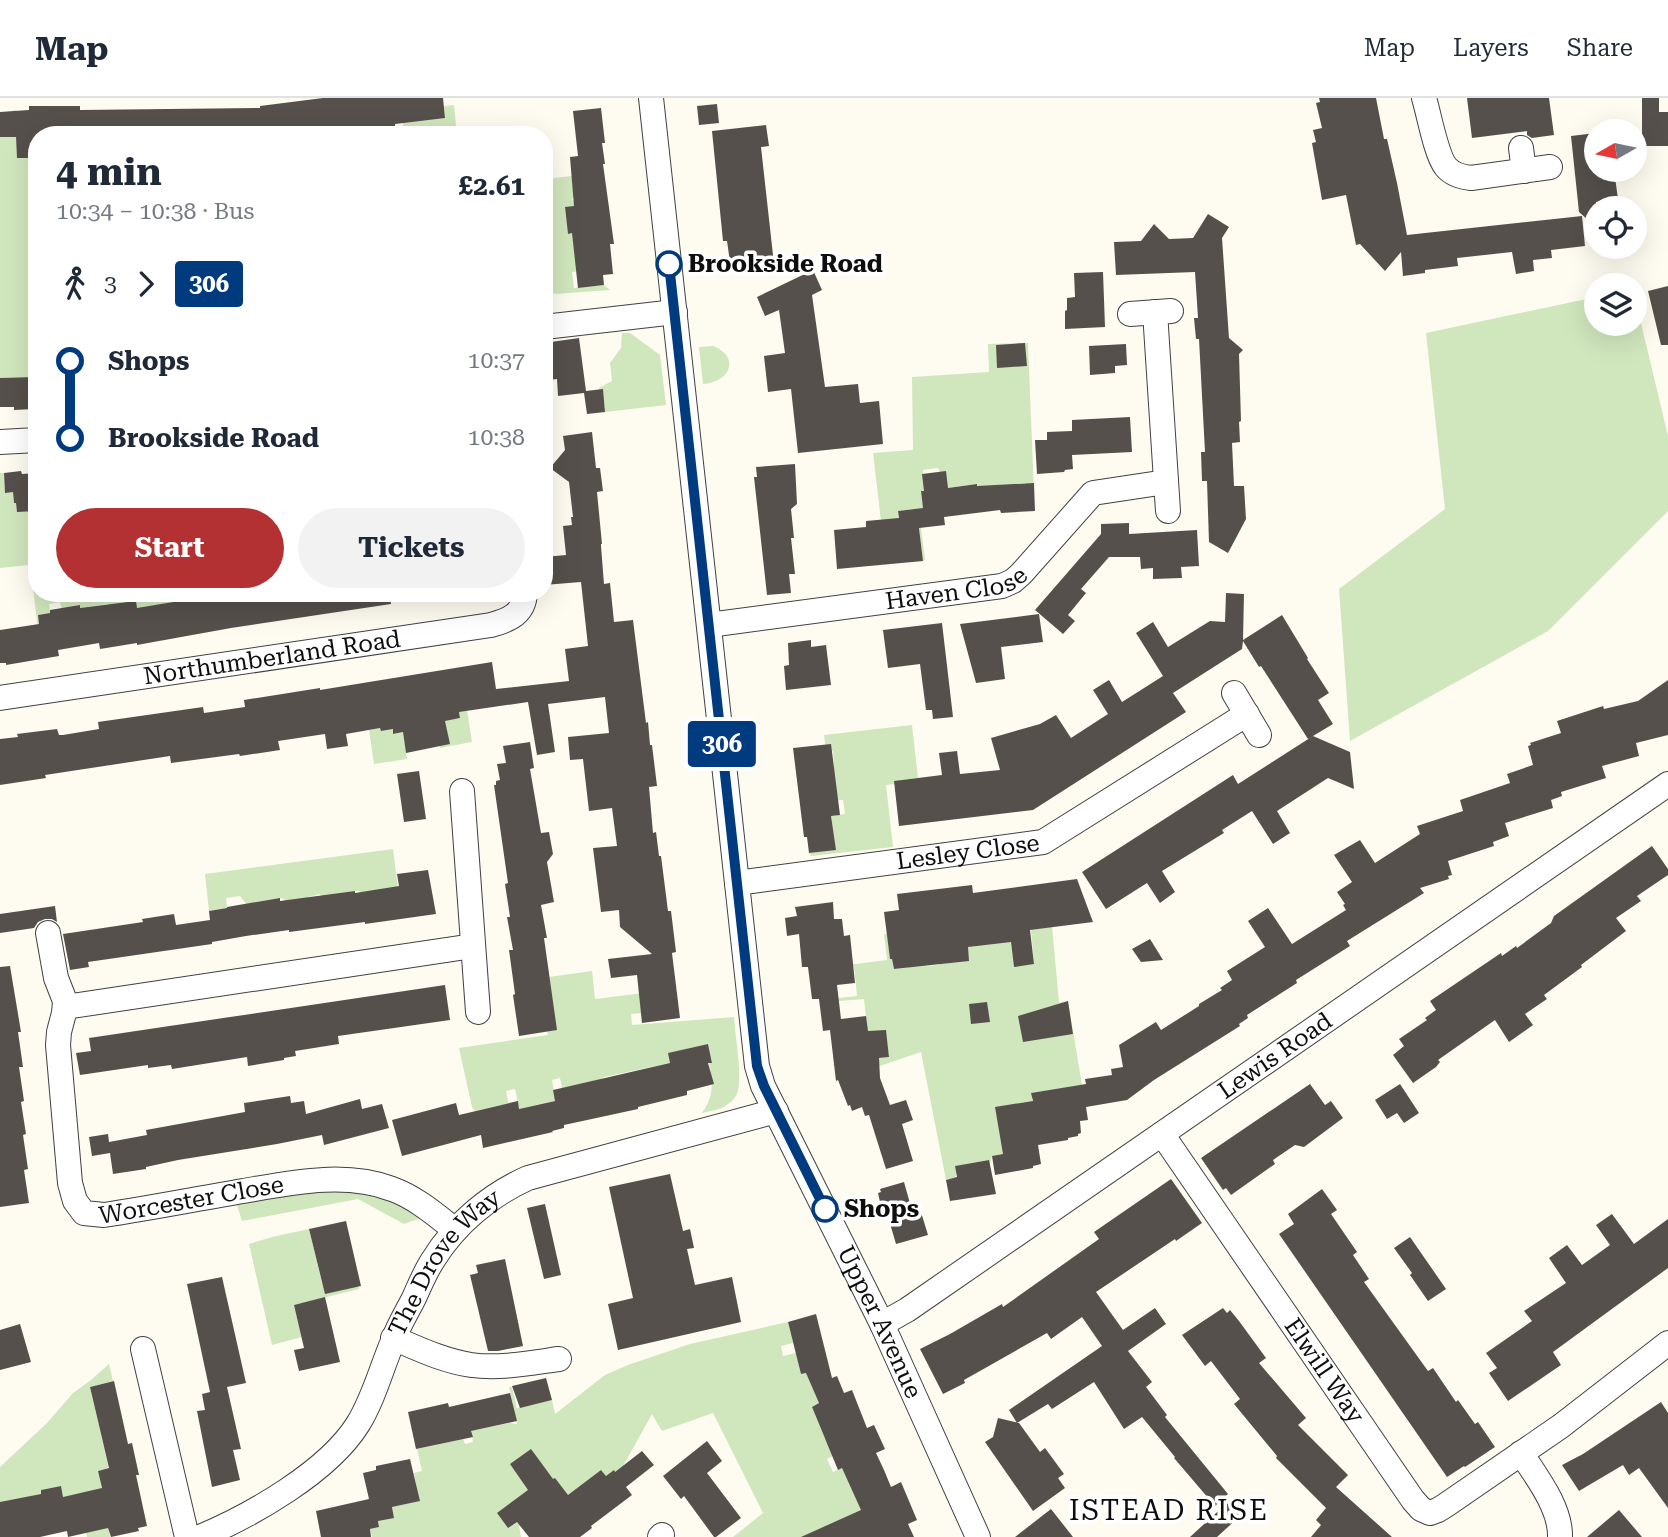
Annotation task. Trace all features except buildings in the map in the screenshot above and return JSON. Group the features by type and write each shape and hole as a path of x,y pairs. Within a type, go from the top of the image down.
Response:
{"street":[{"path":"651,98 757,1066 776,1111"},
{"path":"1424,98 1440,157 1445,166 1461,177 1471,178 1523,159 1550,167"},
{"path":"553,326 675,312"},
{"path":"1130,314 1163,312 1168,510"},
{"path":"0,442 28,440"},
{"name":"Haven Close","path":"709,625 1002,586 1021,574 1093,493 1166,482"},
{"name":"Northumberland Road","path":"0,698 491,625 507,621 519,612 524,602"},
{"name":"Lesley Close","path":"737,883 1043,842 1247,714"},
{"name":"Lewis Road","path":"882,1324 907,1310 1162,1135 1668,784"},
{"path":"462,791 478,1012"},
{"name":"Worcester Close","path":"48,933 56,978 65,1007 58,1045 68,1166 73,1197 84,1213 104,1215 287,1184 351,1181 383,1186 399,1192 455,1230"},
{"path":"65,1007 473,946"},
{"name":"The Drove Way","path":"200,1537 263,1506 307,1475 338,1448 358,1424 369,1405 393,1338 433,1260 455,1230 489,1201 508,1187 528,1178 776,1111"},
{"name":"Upper Avenue","path":"776,1111 882,1324 978,1537"},
{"name":"Elwill Way","path":"1162,1135 1421,1509 1430,1513 1438,1510 1521,1453"},
{"path":"393,1338 441,1357 471,1365 510,1365 559,1359"},
{"path":"1560,1537 1555,1512 1542,1485 1521,1453 1561,1426 1668,1343"},
{"path":"143,1349 187,1537"}],"green space":[{"path":"400,98 445,118 444,106 454,105 456,126 403,126"},
{"path":"16,110 17,157 28,158 28,377 0,378 0,137 6,137 6,112"},
{"path":"572,176 574,206 565,208 568,233 572,233 582,271 572,272 574,288 604,285 610,290 553,292 553,178"},
{"path":"1584,300 1584,336 1644,336 1668,436 1668,511 1548,631 1350,741 1339,589 1445,509 1426,333"},
{"path":"622,333 630,333 660,355 666,405 605,412 603,390 599,388 612,381 610,363 621,348"},
{"path":"1028,343 1034,493 1025,483 999,485 979,498 977,484 948,488 938,468 923,470 924,491 921,492 926,527 921,528 923,561 918,519 914,509 898,511 899,521 881,521 873,453 913,450 912,377 989,372 988,344"},
{"path":"713,346 727,356 729,368 720,379 703,384 699,347"},
{"path":"0,473 4,473 5,492 13,492 17,511 28,512 28,565 0,568"},
{"path":"35,602 60,602 49,604 50,613 38,615 39,637"},
{"path":"60,602 173,602 113,633 108,604 80,608 80,605 64,608 62,611"},
{"path":"466,704 472,742 440,748 436,722 460,718 458,705"},
{"path":"912,725 918,778 886,785 893,847 811,856 810,853 835,849 831,816 845,814 843,800 829,801 801,776 796,777 796,774 828,771 828,768 834,767 833,751 826,752 824,735"},
{"path":"380,728 381,731 393,729 394,734 403,732 407,759 374,764 369,730"},
{"path":"393,849 398,889 361,894 360,891 355,891 322,897 320,894 308,899 285,902 280,898 247,905 240,896 226,898 227,908 209,911 205,874"},
{"path":"949,914 1011,942 1014,966 1034,964 1031,929 1052,926 1059,1003 1068,1001 1082,1085 1032,1093 1032,1104 1003,1154 992,1156 990,1165 988,1160 956,1166 955,1178 946,1180 921,1052 856,1074 854,1064 834,1066 833,1064 889,1057 886,1031 830,1034 830,1031 867,1027 864,999 827,1002 820,1000 857,996 854,967 816,969 887,960 884,934 887,934 894,969 906,968 924,954 926,966 939,965 938,952"},
{"path":"592,971 595,999 643,993 642,1013 631,1014 632,1025 734,1017 739,1082 733,1100 722,1108 702,1113 712,1089 709,1063 712,1062 708,1044 669,1053 670,1063 596,1081 562,1088 560,1078 552,1080 558,1100 518,1109 515,1089 506,1091 510,1110 501,1105 475,1111 459,1048 548,1035 534,979"},
{"path":"330,1189 384,1196 421,1218 404,1224 358,1199 242,1221 236,1202"},
{"path":"309,1229 322,1283 358,1286 359,1289 294,1305 302,1337 272,1345 249,1244"},
{"path":"788,1322 793,1343 781,1346 783,1356 796,1353 801,1374 811,1372 814,1381 812,1386 819,1403 812,1407 825,1439 845,1450 827,1459 833,1472 842,1468 878,1537 733,1537 763,1513 713,1413 662,1431 652,1414 622,1468 631,1482 606,1476 601,1470 592,1477 596,1483 519,1526 521,1537 372,1537 370,1529 379,1527 377,1512 394,1518 392,1507 419,1501 414,1473 422,1471 417,1449 463,1439 465,1444 473,1442 471,1431 509,1423 517,1424 509,1387 512,1387 517,1408 552,1400 555,1414 605,1375 628,1365 690,1344"},
{"path":"109,1364 113,1381 90,1387 108,1465 108,1468 98,1471 110,1537 87,1537 77,1494 63,1497 61,1486 41,1490 43,1500 0,1503 0,1467 47,1423 73,1393"}],"bus line":[{"name":"306","path":"669,264 757,1066 764,1086 825,1209"}],"place":[{"name":"Brookside Road","path":"669,264"},
{"name":"Shops","path":"825,1209"}],"district":[{"name":"ISTEAD RISE","path":"1169,1510"}]}
